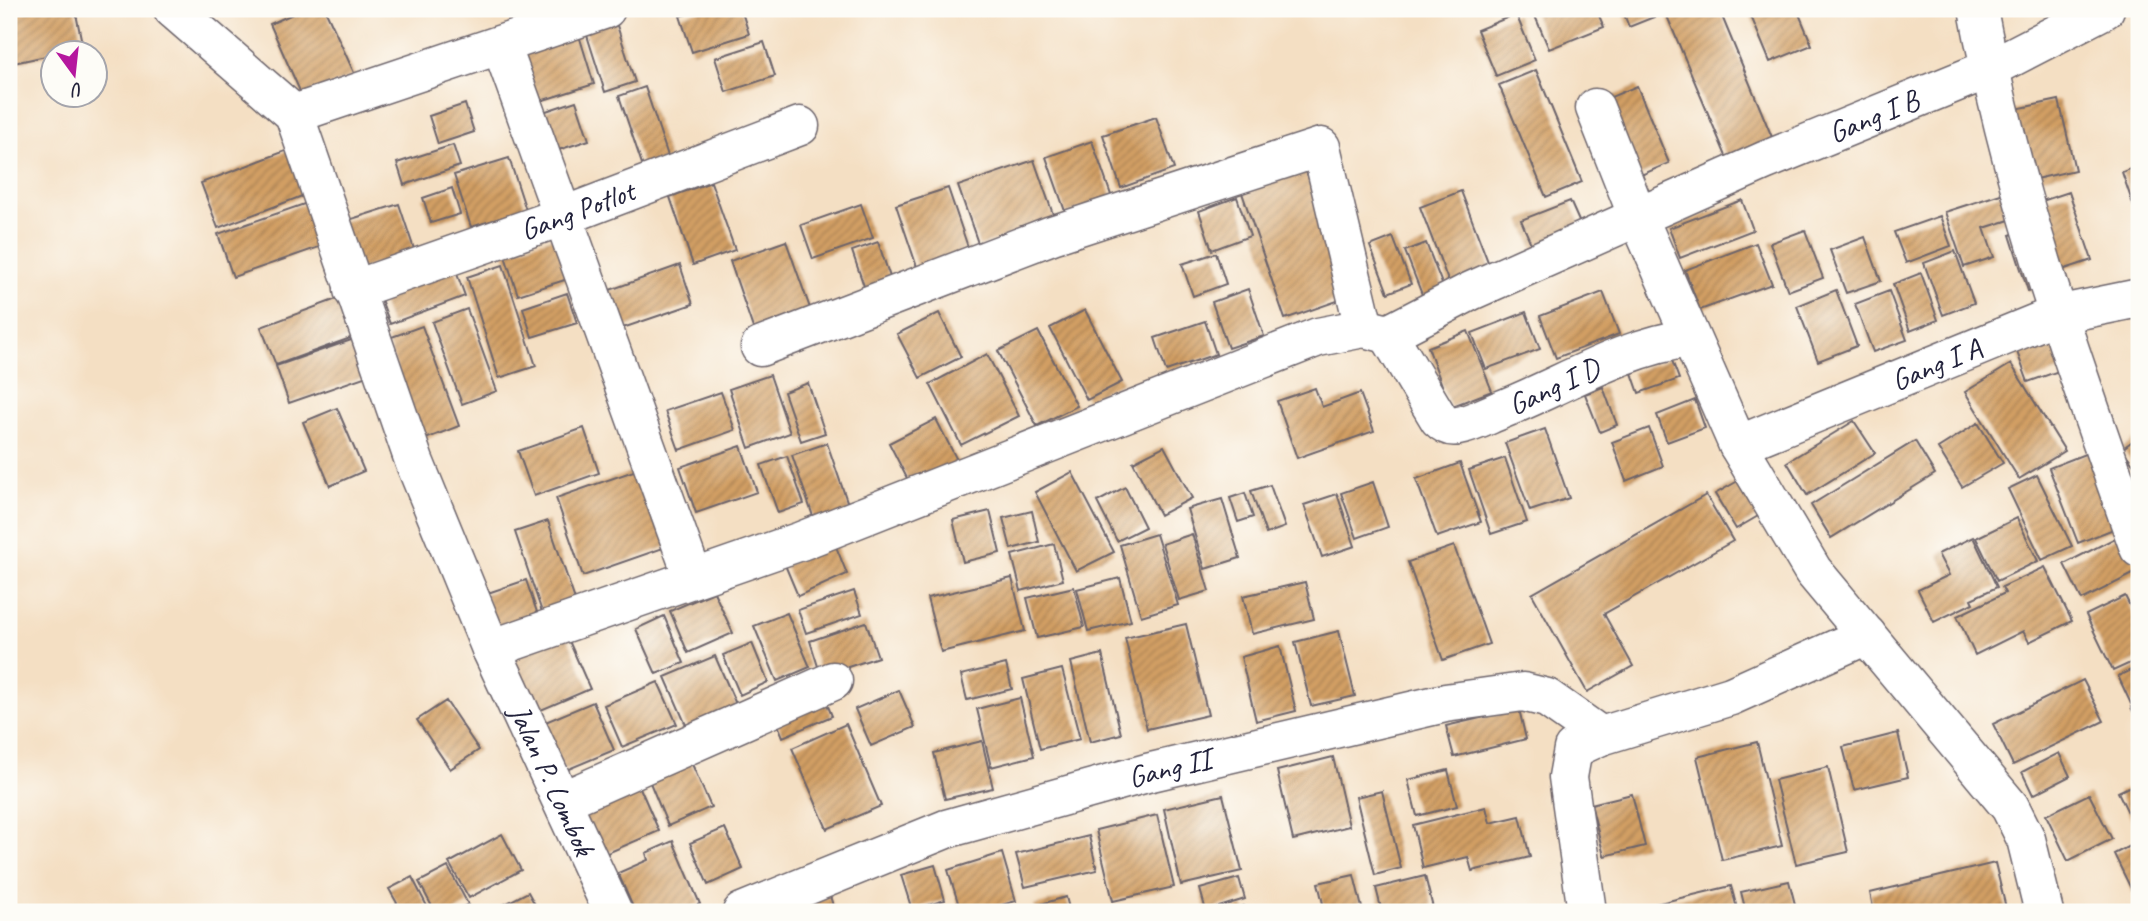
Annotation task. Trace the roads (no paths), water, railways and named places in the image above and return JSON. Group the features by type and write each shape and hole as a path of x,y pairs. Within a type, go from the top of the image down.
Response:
{"street":[{"path":"173,9 294,114 607,9"},
{"path":"1978,9 1989,69 2056,316 2139,548"},
{"name":"Gang I B","path":"491,649 801,541 1318,337 1376,331 1764,161 1989,69 2105,9"},
{"path":"501,45 693,577"},
{"path":"1595,108 1638,217 1738,445 1813,571 2010,807 2026,839 2044,912"},
{"name":"Jalan P. Lombok","path":"294,114 414,461 491,649 564,800 613,912"},
{"name":"Gang Potlot","path":"353,290 564,216 800,126"},
{"name":"Gang I D","path":"760,347 1052,235 1321,147 1376,331 1430,401 1445,425 1457,427 1663,341 1690,338"},
{"name":"Gang I A","path":"1738,445 2056,316 2139,298"},
{"path":"1587,912 1569,764 1573,749 1601,736 1731,696 1867,635"},
{"path":"564,800 834,681"},
{"name":"Gang II","path":"742,912 946,829 1147,773 1445,703 1522,692 1547,698 1601,736"}]}
